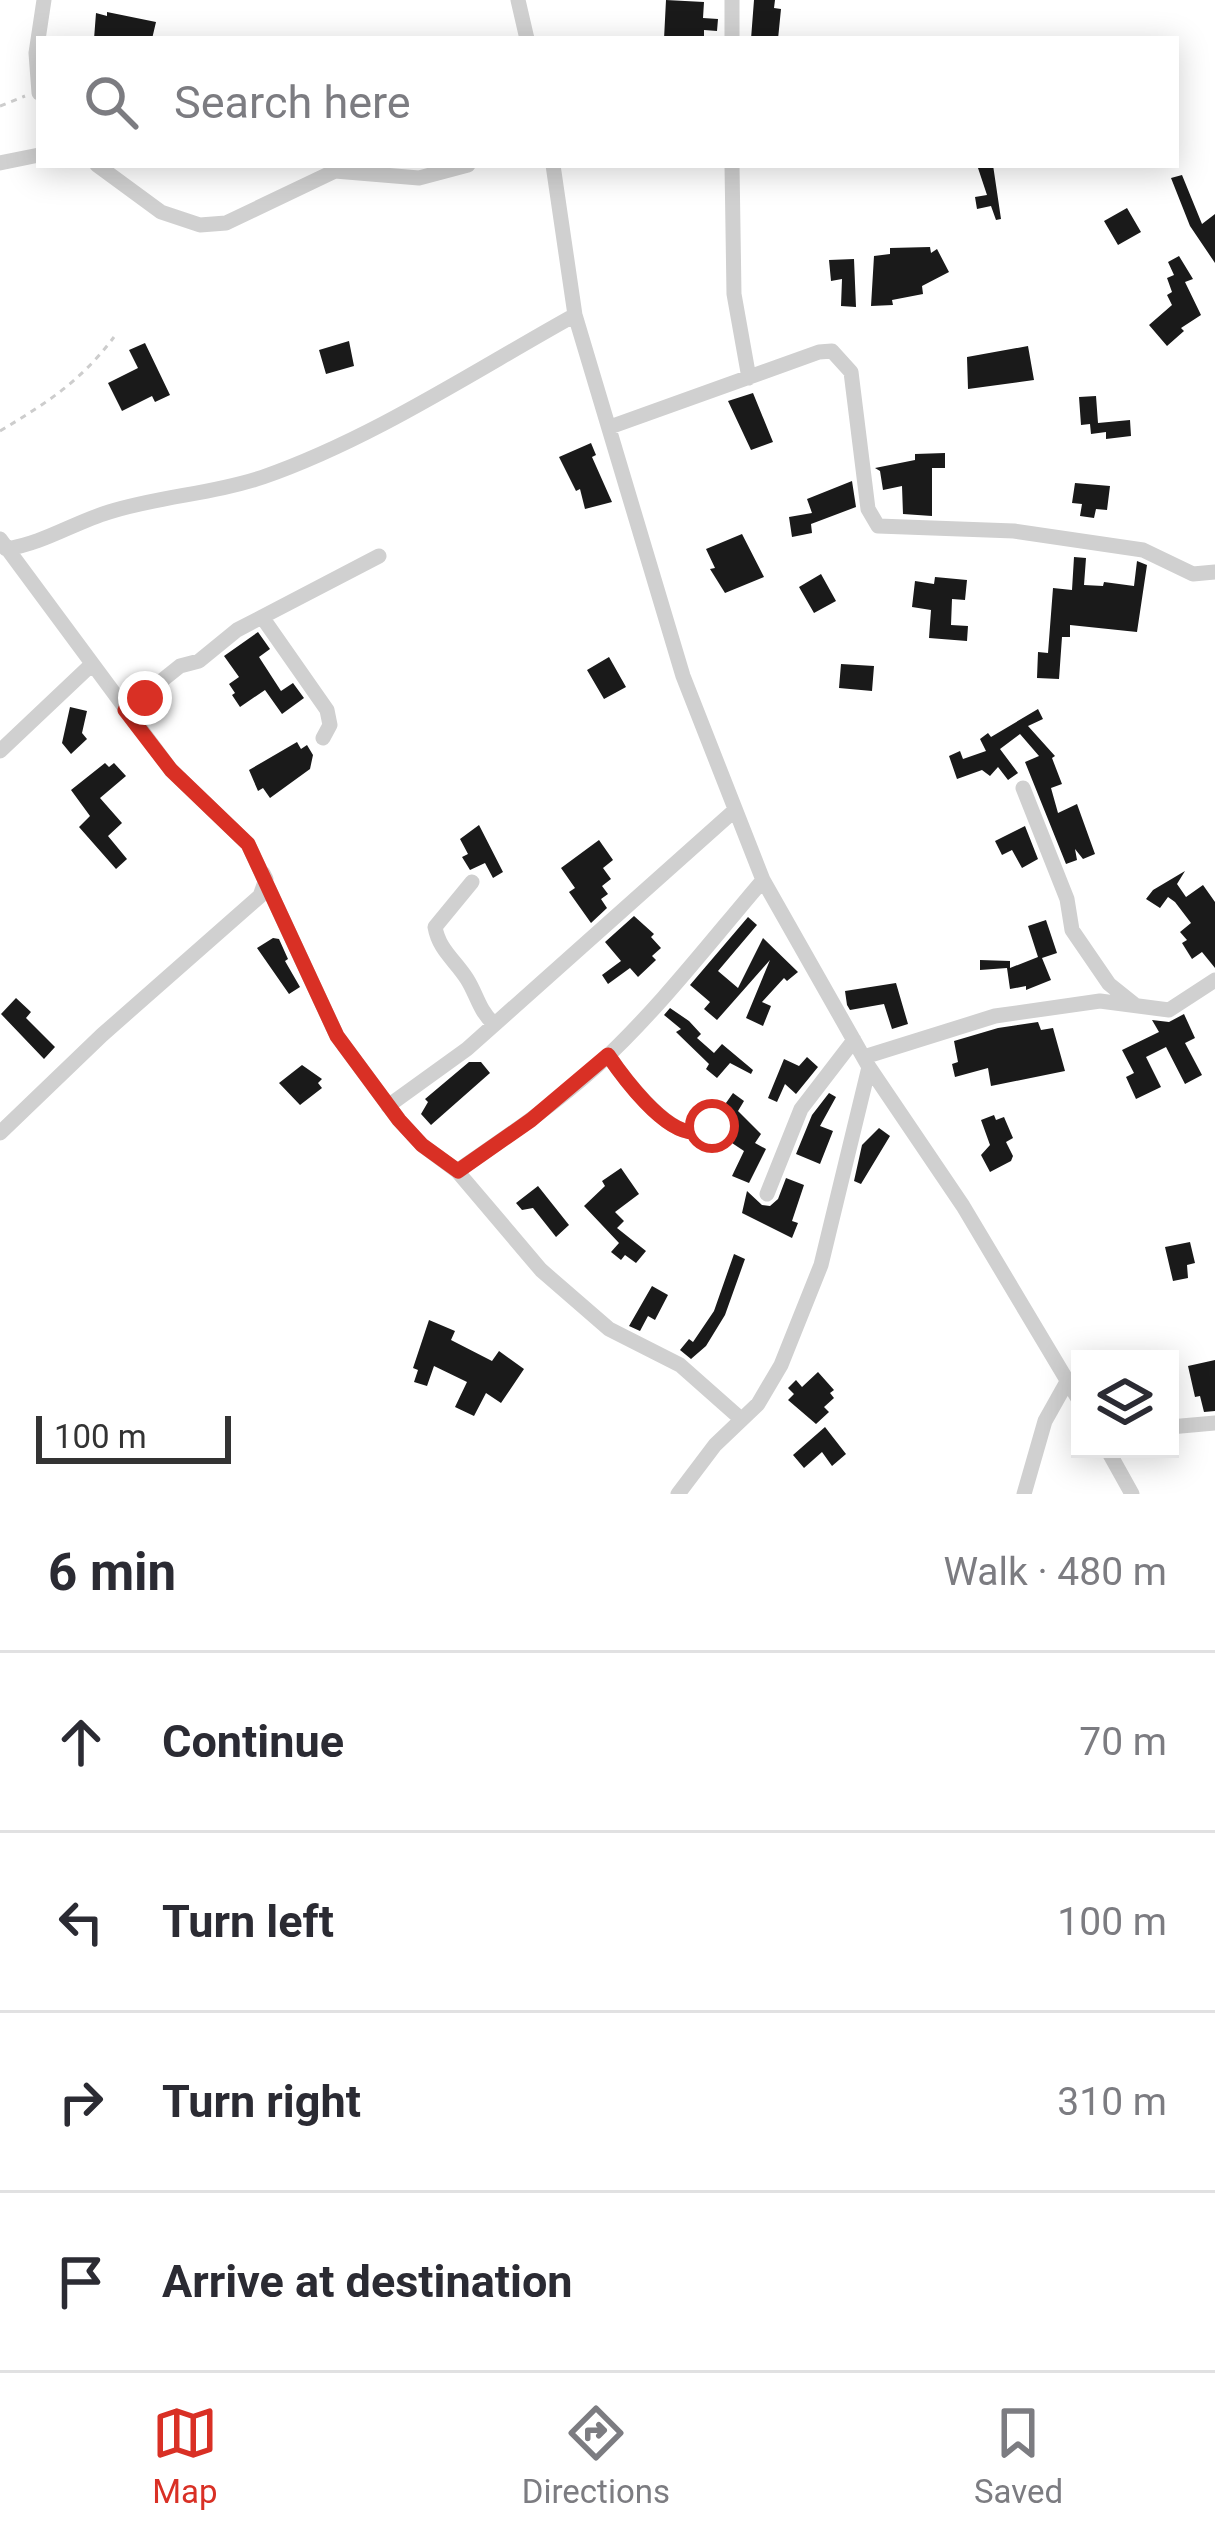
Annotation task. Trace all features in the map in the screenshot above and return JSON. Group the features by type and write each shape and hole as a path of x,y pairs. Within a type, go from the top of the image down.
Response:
{"street":[{"path":"39,36 44,0"},
{"path":"518,0 526,36"},
{"path":"732,0 732,36"},
{"path":"0,163 36,156"},
{"path":"101,168 161,212 200,225 226,223 334,171 419,178 457,168"},
{"path":"553,168 575,315 683,676 763,880 866,1062 963,1206 1071,1386"},
{"path":"732,168 734,294 749,378"},
{"path":"3,544 38,544 108,512 265,476 380,424 575,315"},
{"path":"610,428 832,351 851,372 868,509 878,526 1014,531 1143,550 1193,574 1215,572"},
{"path":"0,1133 102,1035 260,896 266,879 248,844 171,770 3,544"},
{"path":"125,710 180,666 199,661 237,630 379,556"},
{"path":"262,616 327,710 330,724 323,738"},
{"path":"0,751 91,665"},
{"path":"1023,788 1067,899 1072,930 1109,984 1136,1006"},
{"path":"388,1106 446,1066 735,809"},
{"path":"248,844 337,1036 388,1106 422,1145 458,1171 541,1270 609,1329 680,1365 741,1419"},
{"path":"458,1171 531,1120 608,1055 763,880"},
{"path":"472,882 435,927 438,942 467,980 481,1011 494,1023"},
{"path":"866,1062 995,1016 1100,1001 1174,1009 1215,980"},
{"path":"767,1194 801,1108 854,1040"},
{"path":"608,1055 629,1085 679,1129 694,1132 712,1126"},
{"path":"678,1494 695,1468 769,1390 812,1290 866,1062"},
{"path":"1024,1494 1045,1420 1068,1381"},
{"path":"1179,1426 1215,1423"},
{"path":"1112,1458 1132,1494"}],"path":[{"path":"0,106 36,94"},
{"path":"0,431 61,394 88,371 114,337"}],"building":[{"path":"666,0 704,2 703,18 718,19 717,31 704,30 704,36 664,36"},
{"path":"754,0 775,0 774,8 781,9 778,36 751,36"},
{"path":"107,12 156,22 153,36 94,36 96,13 107,16"},
{"path":"978,168 993,168 1001,219 996,220 991,206 977,209 975,197 987,195"},
{"path":"1182,175 1202,224 1215,214 1215,263 1190,226 1171,178"},
{"path":"1127,208 1141,232 1118,245 1104,221"},
{"path":"930,247 931,253 937,249 949,272 922,286 923,294 892,300 893,305 871,306 874,256 890,254 890,248"},
{"path":"1179,256 1193,279 1185,282 1201,315 1181,328 1184,331 1167,346 1149,325 1172,305 1167,278 1174,275 1168,262"},
{"path":"854,259 856,307 841,306 842,279 831,281 829,260"},
{"path":"349,341 354,366 326,374 319,350"},
{"path":"145,343 170,395 155,402 152,396 122,411 108,383 138,368 129,350"},
{"path":"1028,346 1034,380 968,389 967,357"},
{"path":"753,393 773,442 751,450 728,401"},
{"path":"1096,396 1098,423 1130,420 1131,436 1106,439 1106,432 1091,434 1090,424 1081,425 1079,397"},
{"path":"591,443 596,455 592,457 612,502 585,509 580,489 576,491 559,457"},
{"path":"945,453 945,468 932,468 932,516 903,514 902,486 883,490 880,471 875,468 915,460 915,454"},
{"path":"852,481 856,507 811,524 812,533 792,537 789,517 812,513 807,499"},
{"path":"1075,483 1110,486 1107,510 1096,509 1094,518 1080,516 1082,504 1072,503"},
{"path":"742,534 764,577 725,593 710,569 715,568 706,549"},
{"path":"1074,557 1086,558 1084,585 1134,586 1137,561 1147,565 1137,632 1070,625 1070,637 1062,637 1059,679 1037,678 1038,652 1048,653 1053,588 1072,590"},
{"path":"821,574 836,601 814,613 799,587"},
{"path":"935,577 967,580 965,600 952,599 951,625 968,626 967,641 929,638 931,610 912,607 915,581 934,584"},
{"path":"258,632 270,649 259,657 281,691 293,683 304,698 282,714 265,690 240,707 232,695 229,684 239,677 224,656"},
{"path":"609,657 626,687 604,699 587,670"},
{"path":"841,664 874,666 872,691 839,688"},
{"path":"70,707 87,711 82,733 87,739 71,754 62,743"},
{"path":"1038,709 1043,719 1028,726 1055,756 1062,784 1051,788 1058,813 1077,804 1095,854 1083,859 1075,849 1077,860 1066,864 1025,762 1039,756 1020,734 1000,749 1018,773 1008,780 998,767 990,776 982,770 957,779 949,756 960,751 963,759 986,751 980,739"},
{"path":"297,742 301,749 307,745 313,755 310,769 270,798 263,788 258,791 249,770"},
{"path":"105,763 109,767 114,763 126,776 100,798 122,823 108,836 127,859 116,869 79,827 90,816 71,790"},
{"path":"479,825 503,872 493,878 485,863 470,870 462,857 468,854 460,839"},
{"path":"1025,826 1038,859 1022,868 1012,850 1002,855 995,841"},
{"path":"599,840 613,860 603,868 611,879 602,886 608,894 601,899 607,908 591,923 569,892 575,888 561,868"},
{"path":"1185,871 1177,884 1186,897 1203,885 1215,902 1215,968 1202,952 1192,959 1182,943 1187,940 1180,932 1191,923 1175,902 1168,897 1160,908 1146,899"},
{"path":"634,916 654,934 651,937 661,948 638,977 630,968 608,984 602,975 621,961 605,942"},
{"path":"748,917 757,925 718,971 738,988 763,938 798,972 787,981 784,978 762,1002 771,1006 763,1026 746,1018 770,960 717,1020 704,1009 710,1002 690,985"},
{"path":"1046,920 1057,953 1042,958 1051,980 1026,990 1026,986 1010,989 1007,968 980,970 980,960 1010,961 1010,968 1038,957 1028,926"},
{"path":"279,939 300,987 289,994 257,948"},
{"path":"896,983 908,1024 892,1029 884,1004 850,1010 847,1005 845,991"},
{"path":"16,998 31,1012 26,1018 55,1047 44,1059 1,1014"},
{"path":"670,1008 689,1021 701,1034 697,1038 714,1053 722,1044 753,1070 751,1074 730,1063 717,1078 676,1032 681,1029 664,1015"},
{"path":"1184,1014 1195,1038 1185,1043 1202,1075 1185,1084 1166,1047 1146,1057 1161,1087 1136,1099 1126,1077 1134,1073 1122,1050 1159,1032 1152,1020 1169,1022"},
{"path":"1038,1022 1041,1030 1053,1028 1065,1071 991,1086 988,1068 955,1077 954,1041"},
{"path":"807,1057 818,1067 796,1094 785,1084 777,1102 768,1098 784,1059 799,1066"},
{"path":"469,1062 481,1062 490,1073 431,1125 421,1114 428,1102 425,1099"},
{"path":"302,1065 322,1079 318,1083 322,1088 300,1105 279,1083"},
{"path":"733,1093 744,1101 738,1111 761,1134 755,1143 766,1149 749,1183 732,1176 744,1151 723,1137 734,1121 721,1110"},
{"path":"829,1093 836,1097 820,1126 833,1131 820,1164 796,1154 812,1115"},
{"path":"994,1115 996,1120 1004,1117 1013,1138 1006,1142 1013,1156 990,1172 981,1155 990,1145 981,1120"},
{"path":"879,1128 890,1136 861,1184 854,1181 862,1145"},
{"path":"621,1168 639,1194 615,1212 624,1221 617,1228 646,1251 636,1263 611,1252 619,1243 584,1206 605,1186 602,1181"},
{"path":"786,1178 804,1185 792,1221 798,1223 792,1238 742,1213 747,1191 770,1206"},
{"path":"538,1186 569,1225 556,1237 533,1208 522,1210 516,1203"},
{"path":"1190,1242 1195,1263 1187,1265 1188,1278 1173,1281 1165,1247"},
{"path":"734,1254 745,1259 725,1315 706,1346 691,1359 680,1350 689,1339 693,1342 714,1311"},
{"path":"652,1286 668,1295 655,1320 648,1316 640,1331 629,1326"},
{"path":"429,1320 455,1331 451,1340 492,1361 499,1351 524,1369 501,1403 486,1393 474,1416 455,1407 467,1382 434,1366 427,1386 414,1382 418,1370 413,1368"},
{"path":"1215,1360 1215,1411 1204,1412 1188,1366"},
{"path":"818,1372 834,1390 830,1393 834,1398 824,1407 829,1412 816,1424 788,1400 794,1394 788,1388 796,1380 802,1387"},
{"path":"825,1427 846,1454 832,1466 822,1452 804,1468 793,1455"}],"route":[{"path":"145,698 125,710 171,770 248,844 337,1036 422,1145 458,1171 531,1120 608,1055 629,1085 679,1129 694,1132 712,1126"}]}
